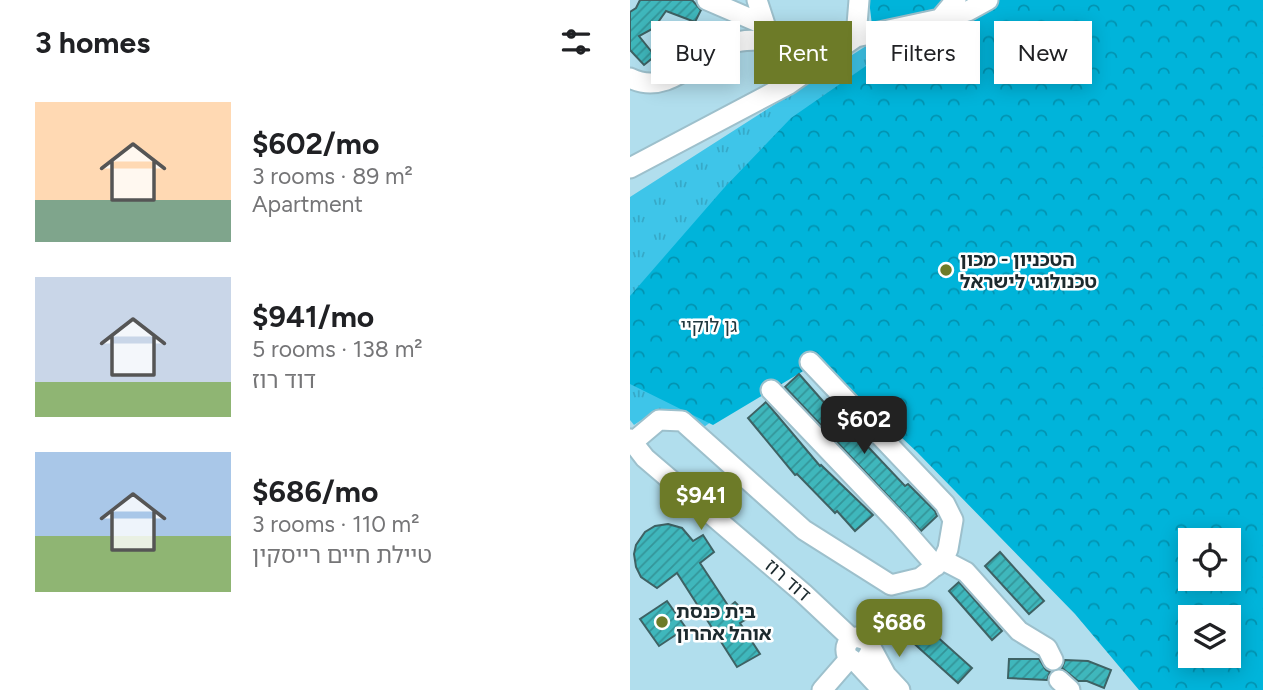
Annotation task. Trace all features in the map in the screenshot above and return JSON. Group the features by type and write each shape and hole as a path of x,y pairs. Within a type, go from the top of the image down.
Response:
{"street":[{"path":"707,0 754,26"},
{"path":"757,0 763,21"},
{"path":"856,37 859,0"},
{"path":"940,19 956,0"},
{"path":"852,40 968,11 988,0"},
{"path":"630,78 638,82 655,83 672,78 735,42 754,37"},
{"path":"630,167 789,84"},
{"path":"631,440 659,420 682,421 804,530 891,585 920,578 939,563 948,549 954,520 945,504 810,362"},
{"path":"771,390 939,563 966,572 1019,631 1046,648 1053,660"},
{"name":"דוד רוז","path":"631,440 645,458 812,601 852,639 860,637 867,640 859,658"},
{"path":"822,690 859,658"},
{"path":"859,658 882,690"},
{"path":"859,658 886,675 900,690"}],"shaded area":[{"name":"הטכניון - מכון טכנולוגי לישראל","path":"630,0 1263,0 1263,690 630,690"}],"green space":[{"name":"הטכניון - מכון טכנולוגי לישראל","path":"869,0 1263,0 1263,690 1139,690 1075,614 917,452 820,361 713,425 630,384 630,296 724,188 791,118 840,84 852,84 852,76 866,66 866,84 980,84 980,21 871,21"},
{"name":"גן לוקיי","path":"866,46 866,84 875,84 810,349 704,427 678,410 653,414 634,425 630,420 630,197 807,84 852,84 852,55"}],"building":[{"path":"640,0 692,0 701,10 696,21 666,11 659,21 651,21 651,30 639,36 651,51 651,59 644,65 630,50 630,12"},
{"path":"799,374 851,433 853,431 905,486 908,484 935,511 937,516 921,531 785,387"},
{"path":"766,402 820,466 873,515 855,531 837,511 835,513 797,474 795,475 748,418"},
{"path":"668,524 682,528 693,541 703,535 714,552 700,563 729,607 735,602 750,617 740,623 760,654 737,667 677,573 657,588 641,577 636,567 636,545 645,532 655,526"},
{"path":"1000,552 1044,601 1029,614 985,566"},
{"path":"959,582 1002,631 992,640 949,591"},
{"name":"בית כנסת אוהל אהרון","path":"667,601 686,628 659,646 640,619"},
{"path":"924,625 972,668 958,683 910,640"},
{"path":"1009,659 1039,659 1050,672 1047,680 1008,678"},
{"path":"1065,660 1088,661 1111,670 1104,688 1087,681 1078,681 1062,668"}],"place":[{"name":"הטכניון - מכון טכנולוגי לישראל","path":"946,270"},
{"name":"בית כנסת אוהל אהרון","path":"662,622"}]}
